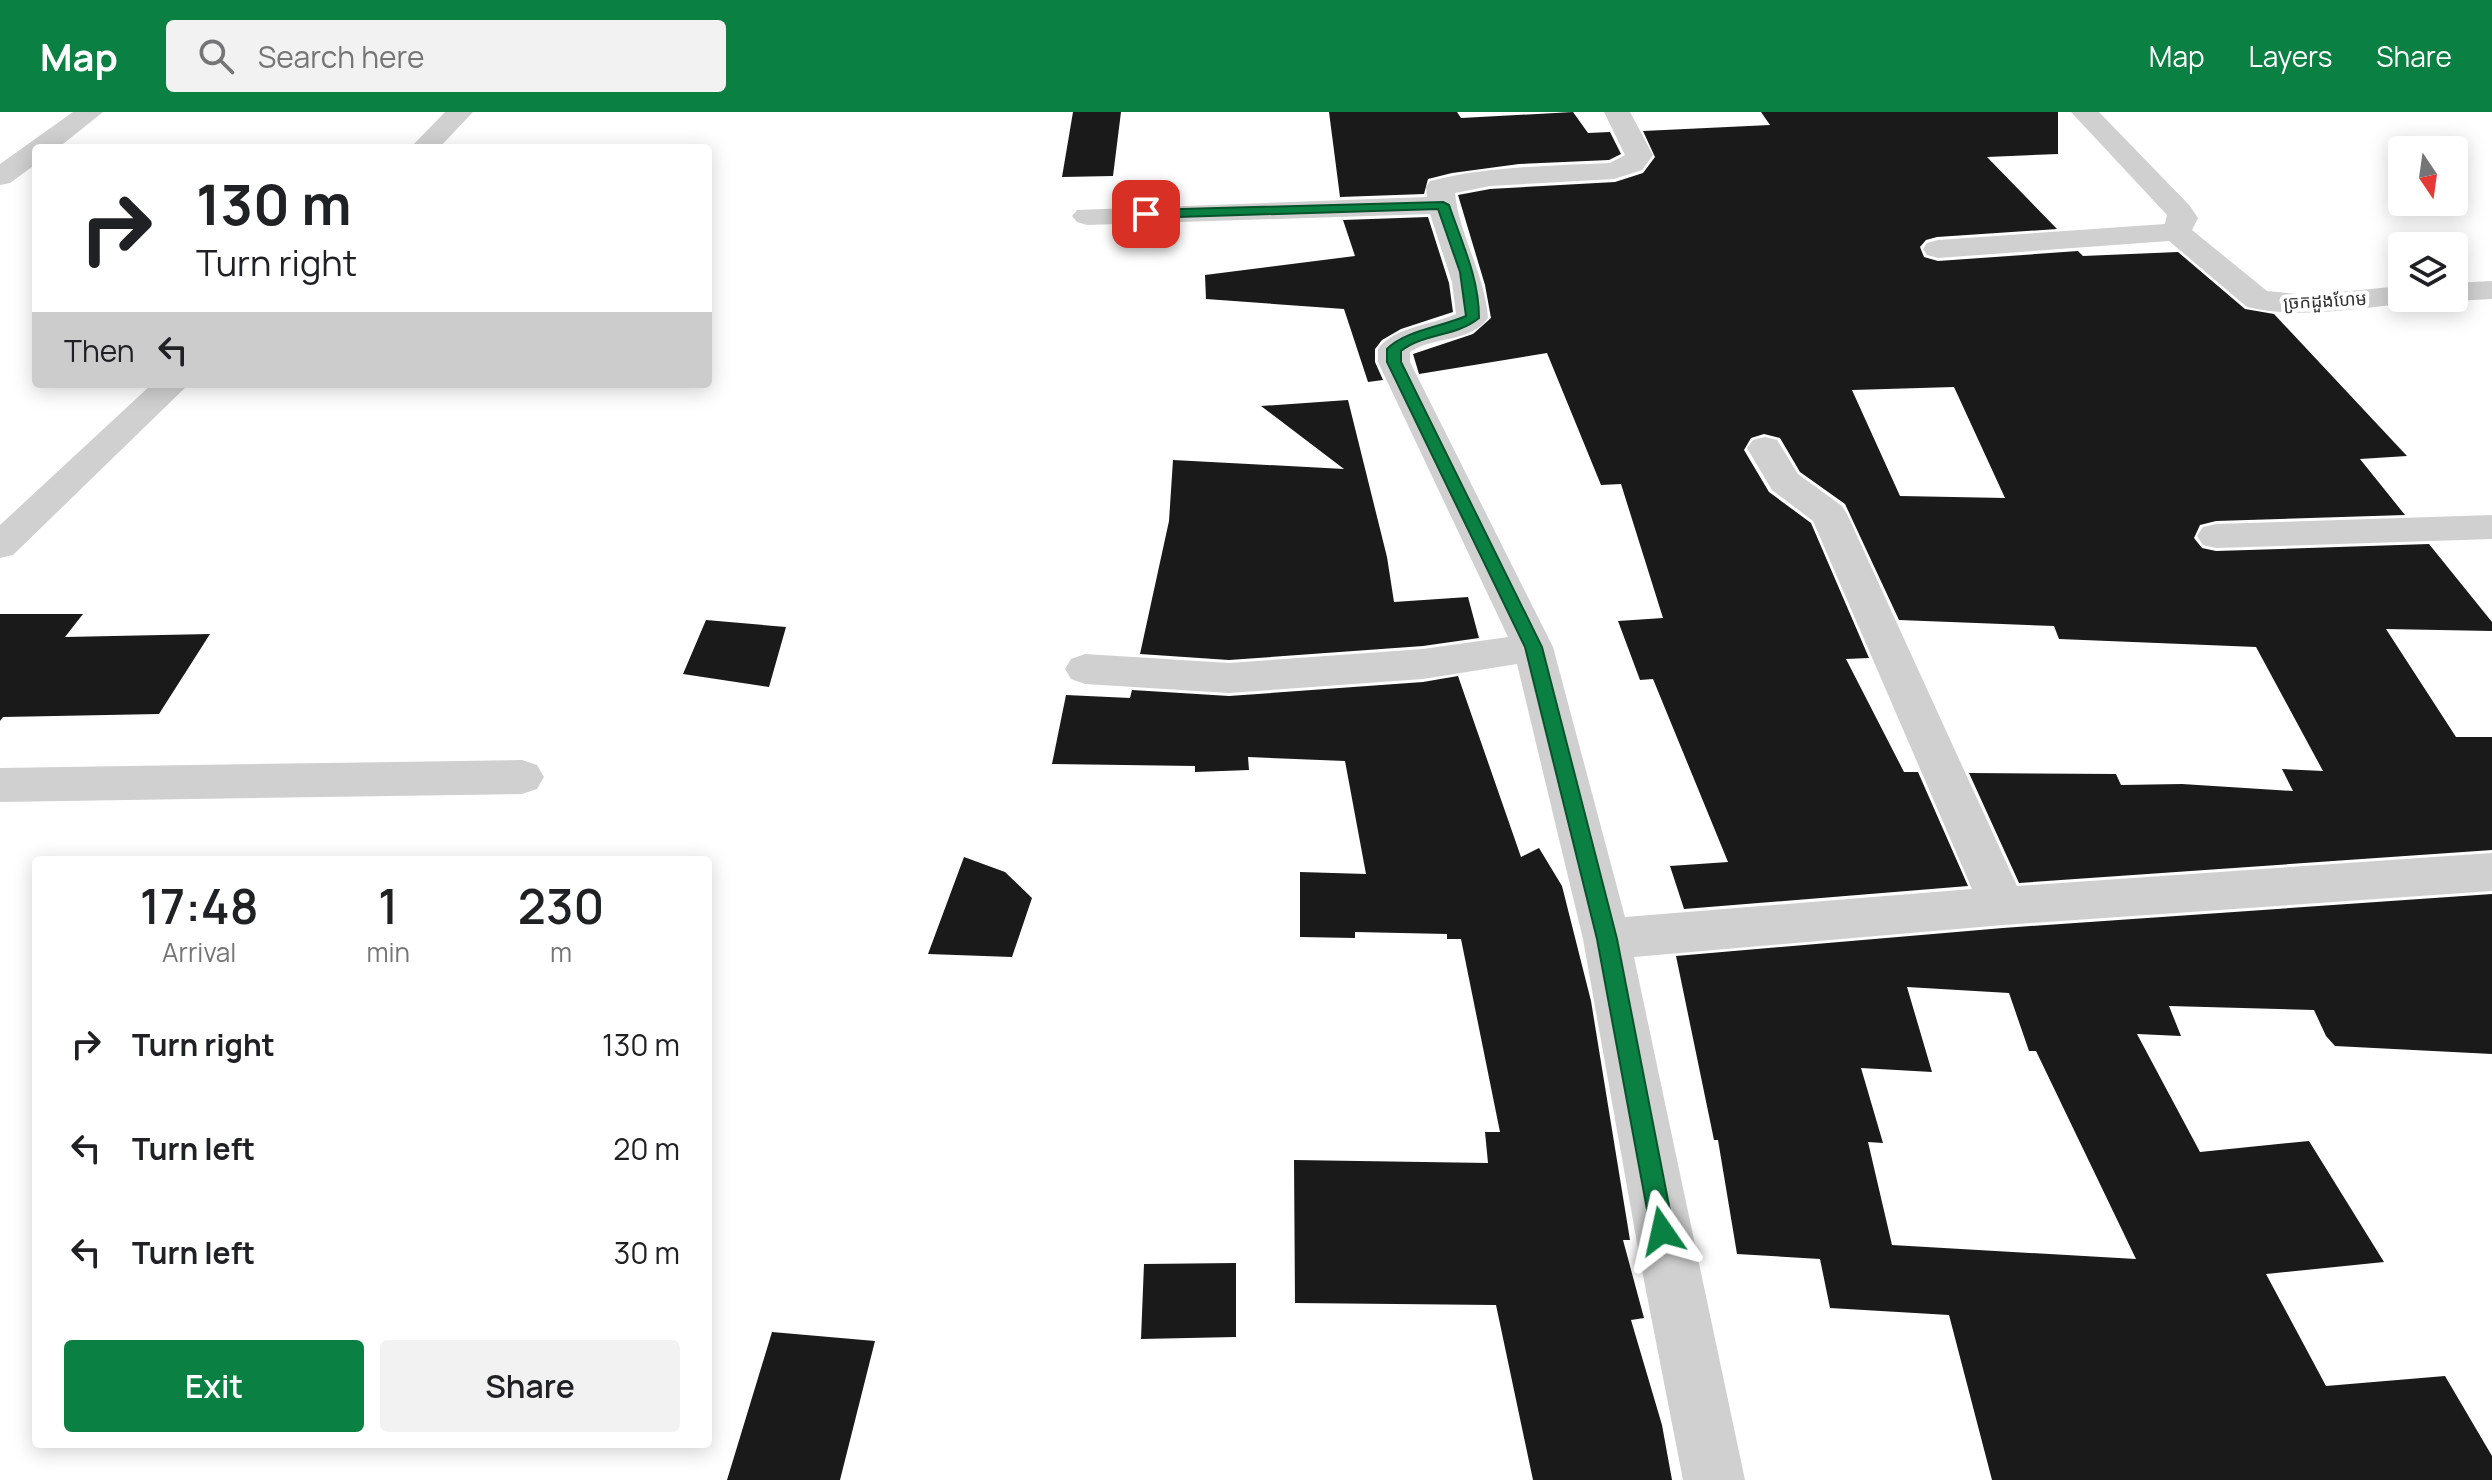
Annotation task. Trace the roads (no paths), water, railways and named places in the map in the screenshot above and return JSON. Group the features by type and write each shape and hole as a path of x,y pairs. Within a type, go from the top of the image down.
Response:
{"street":[{"path":"46,144 90,112"},
{"path":"428,144 460,112"},
{"path":"1617,112 1639,155 1632,164 1614,171 1440,187 1443,205 1467,272 1472,318 1442,332 1408,339 1394,349 1394,362 1533,647 1607,939 1668,1260 1714,1480"},
{"path":"1938,249 2176,232 2183,218 2180,212 2084,112"},
{"path":"0,177 32,154"},
{"path":"1087,216 1443,205"},
{"name":"ច្រកដួងហែម","path":"2176,232 2258,300 2307,304 2388,296"},
{"path":"2468,291 2492,290"},
{"path":"0,546 168,388"},
{"path":"1765,448 1785,482 1829,514 2003,906"},
{"path":"2216,536 2492,527"},
{"path":"1085,669 1229,678 1423,664 1533,647"},
{"path":"0,785 522,777"},
{"path":"1607,939 2003,906 2492,872"}]}
